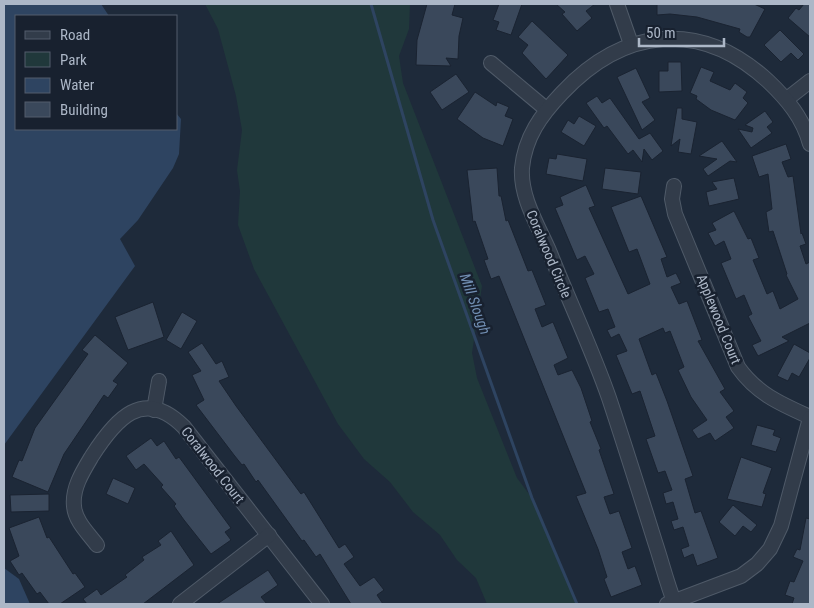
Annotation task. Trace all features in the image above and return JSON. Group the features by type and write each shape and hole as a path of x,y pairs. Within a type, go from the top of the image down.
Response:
{"street":[{"path":"617,4 631,44"},
{"name":"Coralwood Circle","path":"810,144 806,129 787,98 754,68 732,54 709,45 663,38 631,44 600,60 570,84 546,109 527,140 522,170 528,206 608,396 672,603 741,576 757,564 770,549 781,526 810,418"},
{"path":"491,63 546,109"},
{"path":"787,98 810,81"},
{"name":"Applewood Court","path":"674,186 672,200 675,214 738,367 751,384 766,396 810,418"},
{"path":"97,545 75,512 74,499 77,484 86,465 114,424 132,412 154,410 159,382"},
{"name":"Coralwood Court","path":"154,410 166,414 184,427 322,604"},
{"path":"180,604 268,535"}],"green space":[{"name":"Mill Slough","path":"205,4 410,4 409,29 399,56 403,83 482,286 472,353 477,378 517,478 532,498 577,604 487,604 476,578 457,560 440,535 413,512 390,482 364,459 338,424 254,269 238,225 240,191 237,170 242,130 236,96 218,29"}],"water":[{"path":"4,4 101,4 108,15 15,15 15,130 178,130 178,115 181,119 179,154 173,168 138,220 120,239 135,266 4,445"},
{"path":"4,568 19,579 30,604 4,604"}],"building":[{"path":"427,4 455,4 452,15 463,18 459,36 458,59 446,58 451,66 416,65 417,40"},
{"path":"499,4 522,4 511,35 496,30 499,22 493,20"},
{"path":"556,4 595,4 586,11 592,18 577,31 562,14 565,12"},
{"path":"657,4 754,4 765,9 750,37 747,37 739,32 740,29 697,17 670,14 657,15"},
{"path":"804,4 810,4 810,37 788,18 796,8 799,10"},
{"path":"532,21 568,55 546,79 522,53 528,45 518,37"},
{"path":"780,30 804,54 798,60 791,53 781,62 764,45"},
{"path":"668,62 681,62 682,91 659,92 659,71 668,71"},
{"path":"701,67 714,72 710,81 730,90 735,83 747,92 743,98 748,103 735,120 711,110 696,99 697,96 690,93"},
{"path":"636,68 650,98 642,102 655,120 642,130 617,77"},
{"path":"456,74 469,92 442,110 430,92"},
{"path":"475,92 496,106 497,102 509,107 505,116 513,119 503,146 483,138 457,119"},
{"path":"597,96 602,103 610,98 639,139 650,133 663,151 652,160 644,149 642,162 633,150 628,154 607,126 604,128 586,103"},
{"path":"677,108 682,108 682,119 697,122 691,154 678,152 680,139 671,146"},
{"path":"765,111 773,122 767,127 772,133 751,148 738,129 752,132 753,128 745,125"},
{"path":"579,116 596,126 584,146 561,132 568,120 574,124"},
{"path":"722,141 737,162 730,161 708,176 703,169 717,159 699,156"},
{"path":"786,144 791,159 782,162 788,177 793,176 801,234 806,244 800,246 806,264 810,262 810,323 782,337 789,341 758,356 752,345 761,341 748,316 752,314 744,295 736,299 721,263 731,259 724,241 715,246 708,233 716,230 712,223 734,211 748,239 751,238 759,258 753,260 767,294 773,291 780,309 798,299 786,275 773,231 769,232 766,212 772,209 768,174 759,177 752,156"},
{"path":"557,154 587,159 583,181 546,174 549,158 556,159"},
{"path":"497,168 499,196 501,196 506,221 508,220 528,271 532,270 546,305 535,309 542,327 553,322 568,358 554,365 558,375 572,370 581,388 592,421 590,422 601,449 599,450 614,494 604,497 610,514 619,511 632,548 622,552 628,569 635,566 642,585 611,597 604,579 607,577 598,549 576,496 586,493 499,276 491,279 484,260 488,259 475,221 473,222 467,170"},
{"path":"605,168 641,172 638,194 602,189"},
{"path":"734,178 739,199 709,206 706,192 717,189 712,182"},
{"path":"586,185 595,206 589,208 628,294 650,284 637,249 629,252 611,207 641,196 667,257 661,259 667,277 676,273 681,283 671,287 679,304 687,301 702,340 698,341 725,389 720,392 734,411 726,417 734,428 715,441 710,433 698,439 692,430 707,420 691,397 678,370 684,367 670,331 665,333 663,328 639,339 652,375 656,373 693,476 685,479 695,513 701,511 718,558 697,566 693,554 684,558 681,549 689,546 683,527 674,530 671,521 678,519 673,502 666,504 663,493 672,490 665,471 658,473 646,439 655,436 640,391 632,394 616,355 627,351 619,334 611,338 607,330 615,327 608,309 599,312 585,278 594,274 585,256 577,260 555,208 563,205 560,197"},
{"path":"153,302 164,337 128,350 115,317"},
{"path":"182,312 197,321 181,349 166,340"},
{"path":"95,335 128,363 113,381 118,384 108,398 104,395 64,454 48,492 12,477 19,460 22,461 35,428 88,354 82,350"},
{"path":"202,343 216,364 222,361 229,377 219,381 236,406 301,494 304,492 339,548 345,544 354,557 344,564 360,586 374,577 384,590 377,595 383,604 351,604 320,554 316,557 304,540 302,541 258,480 256,482 244,464 242,465 196,405 204,400 192,375 201,371 188,352"},
{"path":"794,344 810,353 810,358 799,377 792,373 788,381 777,376"},
{"path":"757,425 775,430 773,435 781,438 776,452 751,445"},
{"path":"151,438 157,446 164,441 176,459 179,457 231,528 225,532 231,540 211,554 174,506 176,504 161,487 163,485 144,464 136,470 126,456"},
{"path":"741,457 772,468 763,493 766,494 762,507 727,499"},
{"path":"113,478 135,488 128,504 106,494"},
{"path":"49,494 49,511 11,512 10,495"},
{"path":"733,505 757,525 751,532 743,526 735,536 719,522"},
{"path":"39,517 47,538 49,537 73,574 75,573 85,587 60,604 49,604 40,592 37,594 22,573 19,575 10,561 19,556 9,528"},
{"path":"806,518 810,519 810,604 792,604 794,598 785,595 790,581 794,582 803,561 793,557 797,549 800,550"},
{"path":"171,531 194,565 143,604 87,604 83,599 97,589 101,595 127,577 125,575 144,560 142,557 161,545 158,541"},
{"path":"268,570 278,585 261,597 267,604 217,604"}],"waterway":[{"name":"Mill Slough","path":"371,4 433,220 532,498 577,604"}]}
